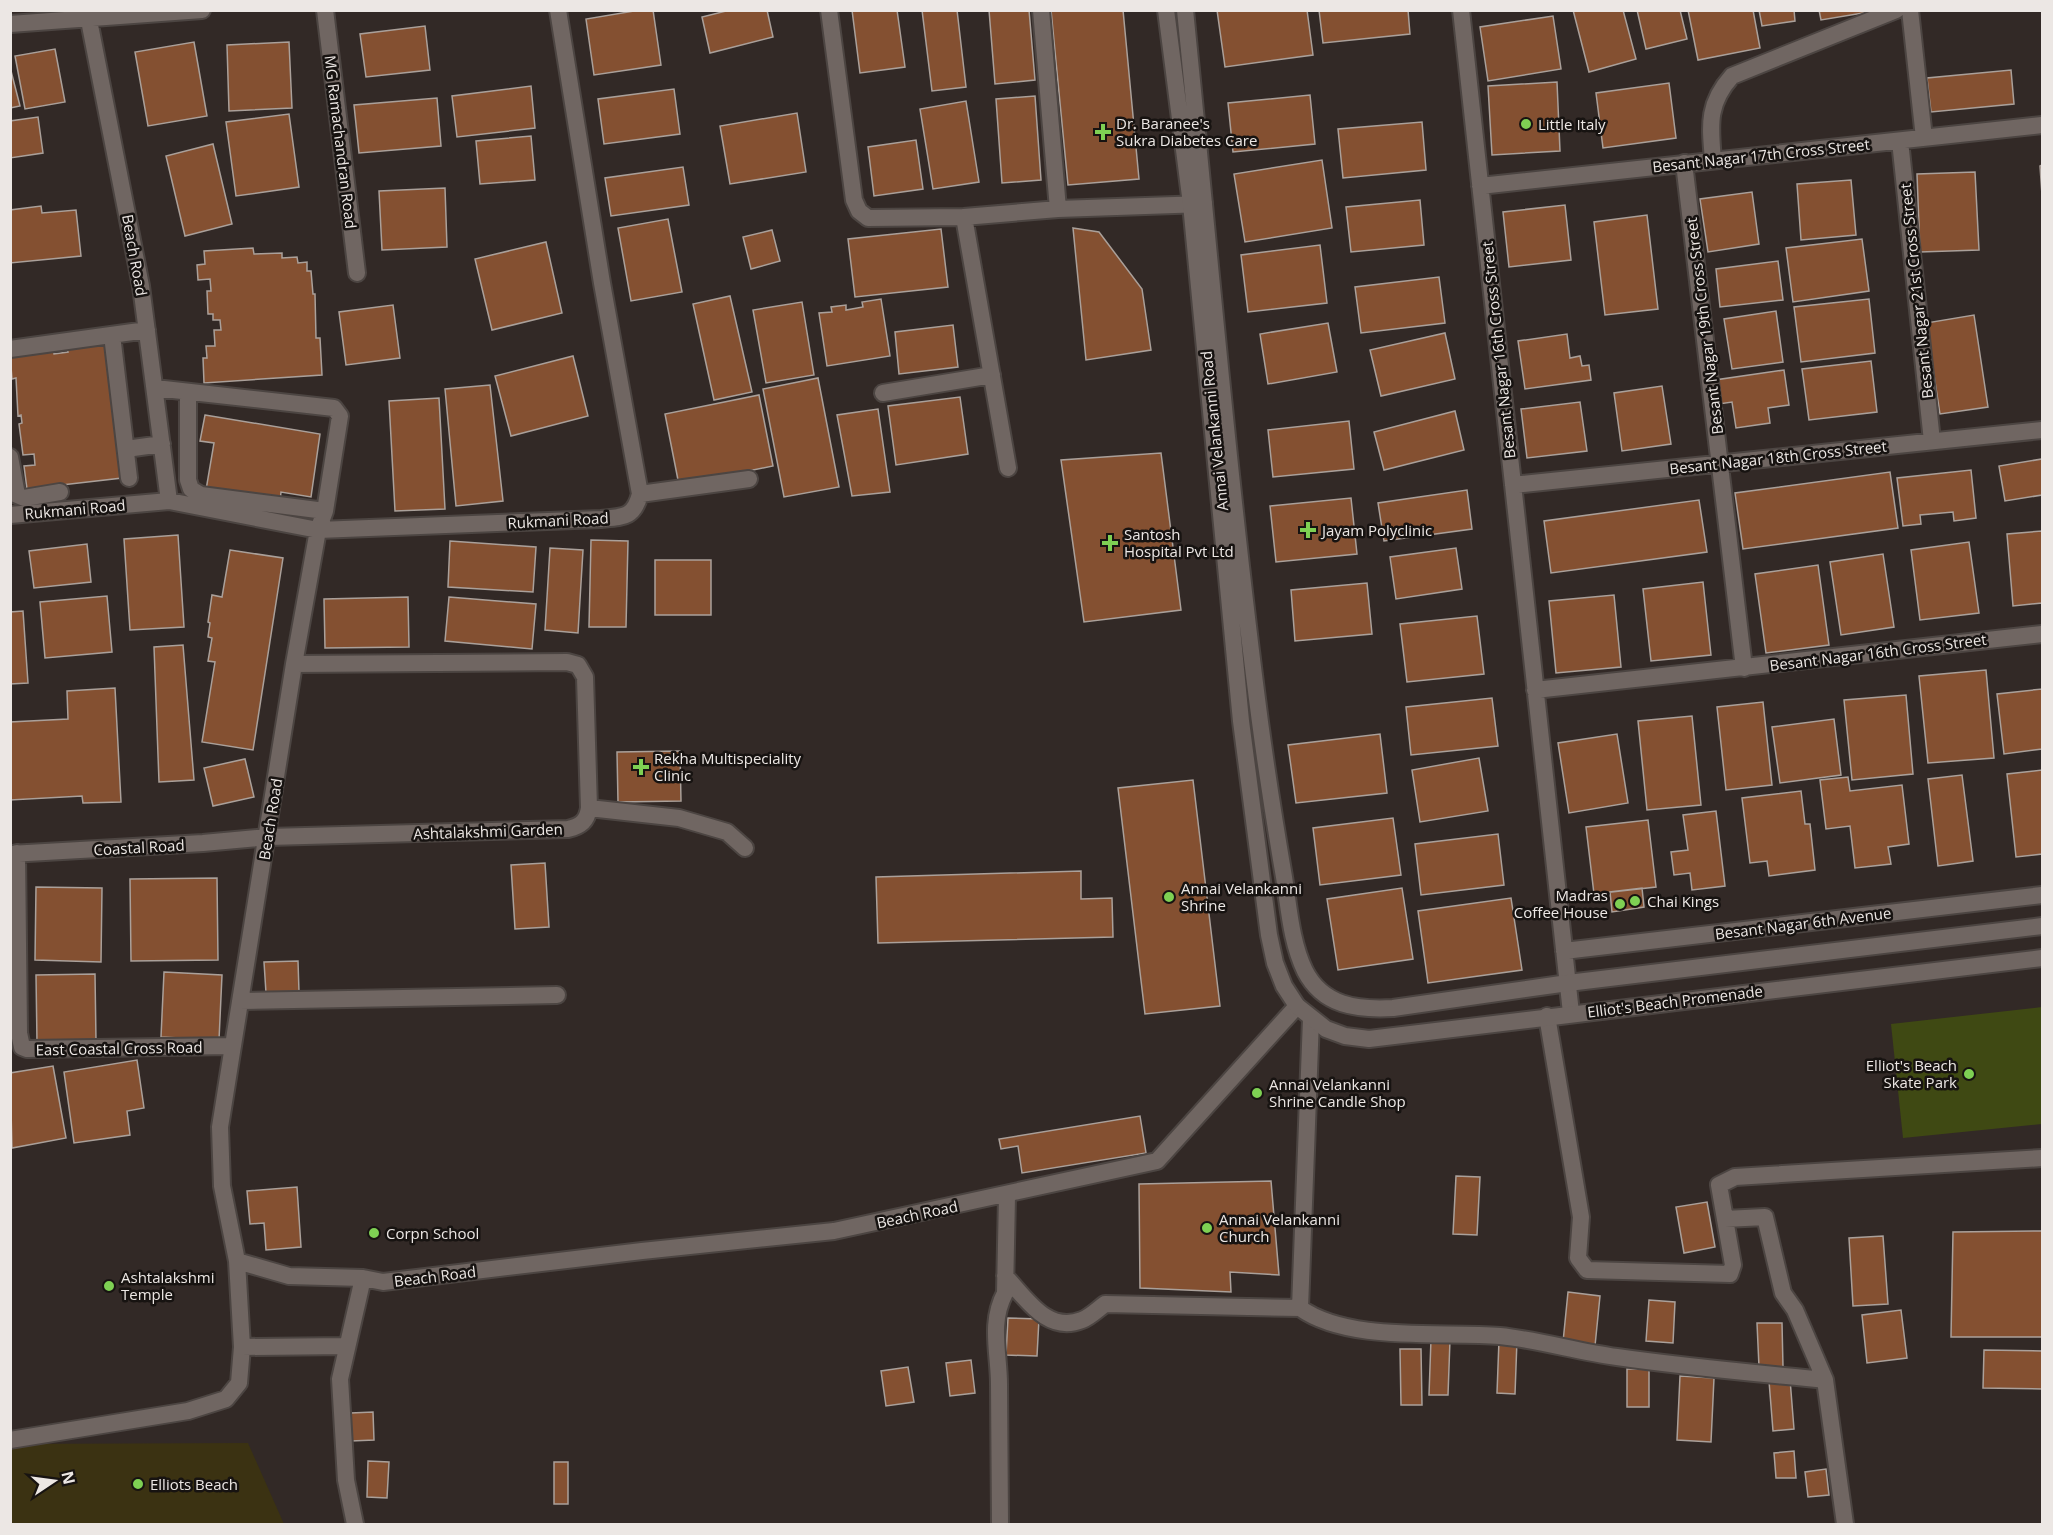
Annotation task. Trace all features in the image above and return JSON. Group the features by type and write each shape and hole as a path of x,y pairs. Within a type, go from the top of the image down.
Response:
{"street":[{"path":"10,24 88,14 202,10"},
{"name":"MG Ramachandran Road","path":"325,10 357,273"},
{"path":"558,10 602,283 640,494 749,479"},
{"path":"829,10 854,200 859,211 868,218 964,217 1058,209 1198,204"},
{"path":"1041,10 1058,209"},
{"name":"Annai Velankanni Road","path":"1167,10 1198,204 1263,743 1294,936 1306,971 1319,991 1328,997"},
{"name":"Annai Velankanni Road","path":"1185,10 1198,204 1244,747 1264,905 1275,963 1284,986 1297,1006 1311,1019"},
{"name":"Besant Nagar 16th Cross Street","path":"1461,10 1571,1013"},
{"path":"1713,160 1710,129 1712,110 1718,92 1732,76 1896,10"},
{"path":"1910,10 1924,138"},
{"name":"Beach Road","path":"88,14 141,286 169,501"},
{"name":"Besant Nagar 17th Cross Street","path":"1480,186 2043,125"},
{"name":"Besant Nagar 21st Cross Street","path":"1900,141 1932,441"},
{"name":"Besant Nagar 19th Cross Street","path":"1684,163 1744,668"},
{"path":"964,217 1008,468"},
{"path":"10,349 147,330"},
{"path":"112,335 129,478"},
{"path":"883,393 992,375"},
{"path":"155,388 188,392 188,480 191,489 201,495 325,511"},
{"name":"Beach Road","path":"188,392 334,408 340,416 325,511 318,530 294,664 268,837 231,1046 220,1138 222,1186 237,1261 289,1276 363,1278 382,1282 642,1251 834,1232 1007,1196 1157,1161 1297,1006"},
{"name":"Besant Nagar 18th Cross Street","path":"1513,485 2043,429"},
{"path":"126,449 162,444"},
{"path":"10,457 16,495 24,498 60,492"},
{"name":"Rukmani Road","path":"10,515 169,501 318,530 625,516 637,508 640,494"},
{"name":"Besant Nagar 16th Cross Street","path":"1535,690 2043,634"},
{"path":"294,664 567,662 578,665 585,677 589,808 679,818 727,832 745,848"},
{"path":"1244,747 1263,743"},
{"name":"Ashtalakshmi Garden","path":"268,837 568,829 579,826 587,819 589,808"},
{"name":"Coastal Road","path":"14,854 268,837"},
{"name":"East Coastal Cross Road","path":"14,854 19,1033 22,1047 27,1049 231,1046"},
{"name":"Besant Nagar 6th Avenue","path":"1564,951 2043,895"},
{"name":"Elliot's Beach Promenade","path":"1328,997 1342,1005 1367,1009 1393,1008 1568,983 2043,926"},
{"name":"Elliot's Beach Promenade","path":"1311,1019 1346,1036 1369,1039 2043,958"},
{"path":"240,1001 557,995"},
{"path":"1547,1016 1581,1217 1578,1258 1587,1270 1730,1274 1734,1269 1719,1185 1735,1177 2043,1158"},
{"path":"1300,1308 1311,1019"},
{"path":"1000,1524 999,1374 994,1346 998,1306 1005,1293 1007,1196"},
{"path":"1725,1219 1765,1217 1783,1293 1795,1310 1825,1380 1845,1524"},
{"path":"10,1440 211,1406 226,1399 239,1383 242,1347 237,1261"},
{"path":"1005,1275 1044,1317 1054,1324 1081,1321 1105,1304 1300,1308 1317,1320 1405,1336 1433,1334 1502,1336 1637,1360 1825,1380"},
{"path":"356,1524 346,1480 340,1379 363,1278"},
{"path":"242,1347 347,1346"}],"green space":[{"name":"Elliot's Beach Skate Park","path":"2042,1007 2042,1124 1903,1138 1891,1024"}],"sand":[{"name":"Elliots Beach","path":"248,1443 284,1524 11,1524 10,1444"}],"building":[{"path":"653,10 661,65 594,75 586,19"},
{"path":"730,10 767,10 773,37 710,53 702,17"},
{"path":"852,10 897,10 905,67 860,73"},
{"path":"922,10 957,10 966,87 932,91"},
{"path":"989,10 1029,10 1035,80 995,84"},
{"path":"1051,10 1123,10 1139,179 1068,185"},
{"path":"1217,10 1307,10 1313,55 1225,67"},
{"path":"1319,10 1408,10 1410,34 1323,43"},
{"path":"1573,10 1623,10 1636,59 1589,72"},
{"path":"1637,10 1680,10 1687,39 1646,49"},
{"path":"1688,10 1753,10 1760,48 1698,60"},
{"path":"1759,10 1794,10 1795,21 1762,26"},
{"path":"1819,10 1881,10 1821,20"},
{"path":"1553,16 1561,69 1488,81 1480,27"},
{"path":"425,26 430,70 366,77 360,34"},
{"path":"194,42 207,116 148,126 135,52"},
{"path":"289,42 292,108 229,111 227,45"},
{"path":"55,49 65,102 25,109 15,56"},
{"path":"10,67 20,106 10,108"},
{"path":"2011,70 2014,104 1931,112 1927,78"},
{"path":"1557,82 1560,151 1492,155 1488,86"},
{"path":"1669,83 1676,138 1603,148 1596,93"},
{"path":"531,86 535,128 457,137 452,96"},
{"path":"674,89 680,134 604,144 598,99"},
{"path":"1310,95 1315,144 1233,152 1228,103"},
{"path":"1035,96 1041,180 1002,183 996,99"},
{"path":"437,98 441,146 359,153 354,105"},
{"path":"966,101 979,182 933,189 920,109"},
{"path":"797,113 806,172 730,184 720,126"},
{"path":"289,114 299,187 236,196 226,122"},
{"path":"38,117 43,153 10,158 10,121"},
{"path":"1422,122 1426,170 1343,178 1338,129"},
{"path":"531,136 535,180 480,184 476,141"},
{"path":"916,140 923,189 874,196 868,147"},
{"path":"213,144 232,224 185,236 166,156"},
{"path":"1322,160 1332,228 1245,242 1234,174"},
{"path":"2042,165 2042,195 2040,166"},
{"path":"683,167 689,205 611,216 605,178"},
{"path":"1975,172 1979,250 1920,252 1917,174"},
{"path":"1851,180 1856,235 1801,240 1797,184"},
{"path":"445,188 447,247 382,250 379,191"},
{"path":"1752,192 1759,244 1708,252 1700,199"},
{"path":"1420,200 1424,245 1351,252 1346,207"},
{"path":"1565,205 1571,260 1509,267 1503,212"},
{"path":"41,206 42,213 76,210 81,256 10,263 10,210"},
{"path":"1647,215 1658,309 1605,315 1594,222"},
{"path":"668,219 682,292 631,301 618,228"},
{"path":"1073,228 1099,232 1142,289 1151,350 1086,360"},
{"path":"941,229 948,287 855,297 848,239"},
{"path":"772,230 780,261 751,269 743,237"},
{"path":"1862,239 1869,291 1793,302 1786,248"},
{"path":"546,242 562,313 492,330 475,259"},
{"path":"1320,245 1327,303 1248,312 1241,255"},
{"path":"253,248 254,254 282,253 282,258 297,257 298,263 307,262 307,271 311,271 313,294 315,294 316,338 320,338 322,375 204,383 203,358 207,358 206,346 215,346 214,330 221,330 220,320 213,320 213,314 208,314 207,291 211,291 210,279 198,280 197,265 205,264 204,251"},
{"path":"1778,261 1783,300 1720,307 1716,269"},
{"path":"1439,277 1445,323 1361,333 1355,287"},
{"path":"730,296 752,392 714,400 693,304"},
{"path":"881,299 890,356 827,366 819,313 832,312 831,307 846,305 846,310 863,307 862,302"},
{"path":"1869,299 1875,353 1801,362 1794,307"},
{"path":"802,302 814,375 766,383 753,310"},
{"path":"393,305 400,358 346,365 339,312"},
{"path":"1776,311 1783,362 1732,369 1724,319"},
{"path":"1974,315 1988,407 1940,414 1926,323"},
{"path":"1328,323 1337,372 1268,384 1260,334"},
{"path":"953,325 958,367 899,374 895,332"},
{"path":"1445,333 1455,379 1381,396 1370,350"},
{"path":"1567,334 1570,358 1580,356 1582,366 1589,365 1591,380 1525,389 1518,341"},
{"path":"110,342 122,478 27,489 24,466 35,465 34,454 23,455 19,424 22,423 21,415 18,416 16,378 12,379 10,354 39,354 39,351 53,349 54,354 68,352 67,347"},
{"path":"573,356 588,416 511,436 495,376"},
{"path":"1871,361 1877,412 1809,420 1802,369"},
{"path":"1784,370 1789,405 1768,408 1770,423 1736,428 1732,402 1719,404 1715,380"},
{"path":"818,378 839,487 784,497 763,389"},
{"path":"490,385 503,501 456,506 445,389"},
{"path":"1662,386 1671,444 1622,451 1614,393"},
{"path":"759,395 773,466 679,485 665,414"},
{"path":"960,397 968,454 896,465 888,406"},
{"path":"439,398 445,509 395,511 389,401"},
{"path":"1580,402 1587,451 1527,458 1521,409"},
{"path":"878,409 890,492 852,496 837,415"},
{"path":"1455,411 1464,450 1384,470 1374,432"},
{"path":"205,415 320,434 311,497 281,492 280,502 206,490 214,443 200,441"},
{"path":"1349,421 1354,469 1273,477 1268,430"},
{"path":"1161,453 1181,610 1084,622 1061,460"},
{"path":"2042,459 2042,495 2005,501 1999,466"},
{"path":"1971,470 1976,518 1954,521 1953,512 1920,515 1921,524 1903,526 1897,478"},
{"path":"1890,472 1898,528 1743,549 1735,493"},
{"path":"1467,490 1472,529 1384,541 1378,503"},
{"path":"1351,498 1357,554 1276,562 1270,506"},
{"path":"1699,500 1707,552 1551,573 1544,521"},
{"path":"2042,531 2042,603 2013,606 2007,534"},
{"path":"178,535 184,627 130,630 124,539"},
{"path":"591,540 628,541 626,627 589,627"},
{"path":"450,541 536,547 533,592 448,587"},
{"path":"1969,542 1979,613 1920,620 1911,550"},
{"path":"87,544 91,582 34,588 29,551"},
{"path":"550,548 583,550 578,633 545,630"},
{"path":"1456,548 1462,589 1396,599 1390,557"},
{"path":"230,550 283,558 253,750 202,742 215,662 208,661 212,638 208,637 210,623 208,622 212,595 222,597"},
{"path":"1883,554 1894,627 1841,635 1830,562"},
{"path":"655,560 711,560 711,615 655,615"},
{"path":"1818,565 1829,645 1766,653 1755,574"},
{"path":"1703,582 1711,655 1651,661 1643,589"},
{"path":"1367,583 1372,634 1295,641 1291,590"},
{"path":"1614,595 1621,667 1556,673 1549,601"},
{"path":"107,596 112,652 45,658 40,602"},
{"path":"408,597 409,647 325,648 324,599"},
{"path":"449,597 536,604 532,649 445,641"},
{"path":"23,611 28,683 10,684 10,612"},
{"path":"1477,616 1484,674 1407,682 1400,624"},
{"path":"183,645 194,780 159,782 154,647"},
{"path":"1986,670 1994,758 1928,763 1919,676"},
{"path":"115,688 121,802 83,803 82,796 10,800 10,722 68,719 67,691"},
{"path":"2042,689 2042,749 2004,754 1997,694"},
{"path":"1906,695 1913,774 1852,780 1844,700"},
{"path":"1492,698 1498,746 1411,755 1406,707"},
{"path":"1763,702 1772,785 1726,790 1717,707"},
{"path":"1692,716 1701,805 1647,810 1638,721"},
{"path":"1834,719 1841,775 1780,783 1772,727"},
{"path":"1380,734 1387,793 1296,803 1288,745"},
{"path":"1617,734 1628,803 1569,813 1558,743"},
{"path":"680,751 681,801 618,802 617,752"},
{"path":"1479,758 1488,811 1420,822 1412,770"},
{"path":"245,759 254,797 213,806 204,768"},
{"path":"2042,770 2042,854 2016,857 2007,774"},
{"path":"1962,775 1973,861 1938,866 1928,779"},
{"path":"1848,777 1850,791 1902,785 1909,844 1888,847 1891,864 1855,868 1850,826 1826,829 1820,780"},
{"name":"Annai Velankanni Shrine","path":"1193,780 1220,1006 1145,1014 1118,788"},
{"path":"1801,791 1805,824 1810,824 1815,870 1769,876 1767,861 1750,863 1742,798"},
{"path":"1716,811 1725,886 1692,890 1690,873 1674,875 1671,852 1688,850 1683,815"},
{"path":"1393,818 1401,875 1320,885 1313,828"},
{"path":"1648,820 1656,887 1594,894 1586,827"},
{"path":"1498,834 1504,885 1421,895 1415,844"},
{"path":"545,863 549,927 515,929 511,865"},
{"path":"1081,871 1081,899 1112,898 1113,937 878,943 876,877"},
{"path":"217,878 218,960 131,961 130,879"},
{"path":"36,887 102,888 101,962 35,960"},
{"path":"1402,888 1413,959 1338,970 1327,899"},
{"path":"1642,888 1644,907 1612,912 1610,892"},
{"path":"1511,898 1522,970 1428,983 1418,911"},
{"path":"298,961 299,992 266,993 264,962"},
{"path":"164,972 222,975 219,1040 161,1037"},
{"path":"95,974 96,1041 37,1042 36,975"},
{"path":"137,1060 144,1108 127,1111 130,1135 74,1143 64,1072"},
{"path":"53,1066 66,1138 12,1148 10,1073"},
{"path":"1140,1116 1146,1153 1022,1173 1018,1146 1001,1149 999,1139"},
{"path":"1456,1176 1480,1177 1477,1235 1453,1234"},
{"name":"Annai Velankanni Church","path":"1271,1181 1279,1275 1230,1272 1231,1292 1140,1288 1139,1184"},
{"path":"297,1187 301,1247 266,1250 264,1223 250,1224 247,1191"},
{"path":"1707,1202 1715,1247 1684,1253 1676,1207"},
{"path":"2042,1231 2042,1337 1951,1337 1953,1232"},
{"path":"1883,1236 1888,1304 1853,1306 1849,1238"},
{"path":"1568,1292 1600,1296 1595,1346 1563,1342"},
{"path":"1649,1300 1675,1302 1673,1343 1646,1341"},
{"path":"1901,1310 1907,1358 1867,1363 1862,1315"},
{"path":"1008,1318 1039,1319 1037,1356 1006,1355"},
{"path":"1757,1323 1782,1323 1783,1367 1759,1367"},
{"path":"1431,1339 1450,1340 1448,1395 1429,1395"},
{"path":"1499,1340 1517,1340 1515,1394 1497,1393"},
{"path":"1400,1349 1421,1349 1422,1405 1401,1405"},
{"path":"1984,1350 2042,1351 2042,1389 1983,1388"},
{"path":"971,1360 975,1393 950,1396 946,1363"},
{"path":"908,1367 914,1402 886,1406 881,1371"},
{"path":"1627,1369 1649,1369 1649,1407 1627,1407"},
{"path":"1680,1376 1714,1378 1711,1442 1677,1440"},
{"path":"1790,1379 1794,1429 1773,1431 1769,1381"},
{"path":"373,1412 374,1440 351,1441 351,1413"},
{"path":"1794,1451 1796,1478 1776,1478 1774,1453"},
{"path":"368,1461 389,1462 387,1498 367,1497"},
{"path":"554,1462 568,1462 568,1504 554,1504"},
{"path":"1826,1469 1829,1495 1808,1497 1805,1472"}],"place":[{"name":"Little Italy","path":"1526,124"},
{"name":"Dr. Baranee's Sukra Diabetes Care","path":"1103,132"},
{"name":"Jayam Polyclinic","path":"1308,530"},
{"name":"Santosh Hospital Pvt Ltd","path":"1110,543"},
{"name":"Rekha Multispeciality Clinic","path":"641,767"},
{"name":"Annai Velankanni Shrine","path":"1169,897"},
{"name":"Chai Kings","path":"1635,901"},
{"name":"Madras Coffee House","path":"1620,904"},
{"name":"Elliot's Beach Skate Park","path":"1969,1074"},
{"name":"Annai Velankanni Shrine Candle Shop","path":"1257,1093"},
{"name":"Annai Velankanni Church","path":"1207,1228"},
{"name":"Corpn School","path":"374,1233"},
{"name":"Ashtalakshmi Temple","path":"109,1286"},
{"name":"Elliots Beach","path":"138,1484"}]}
